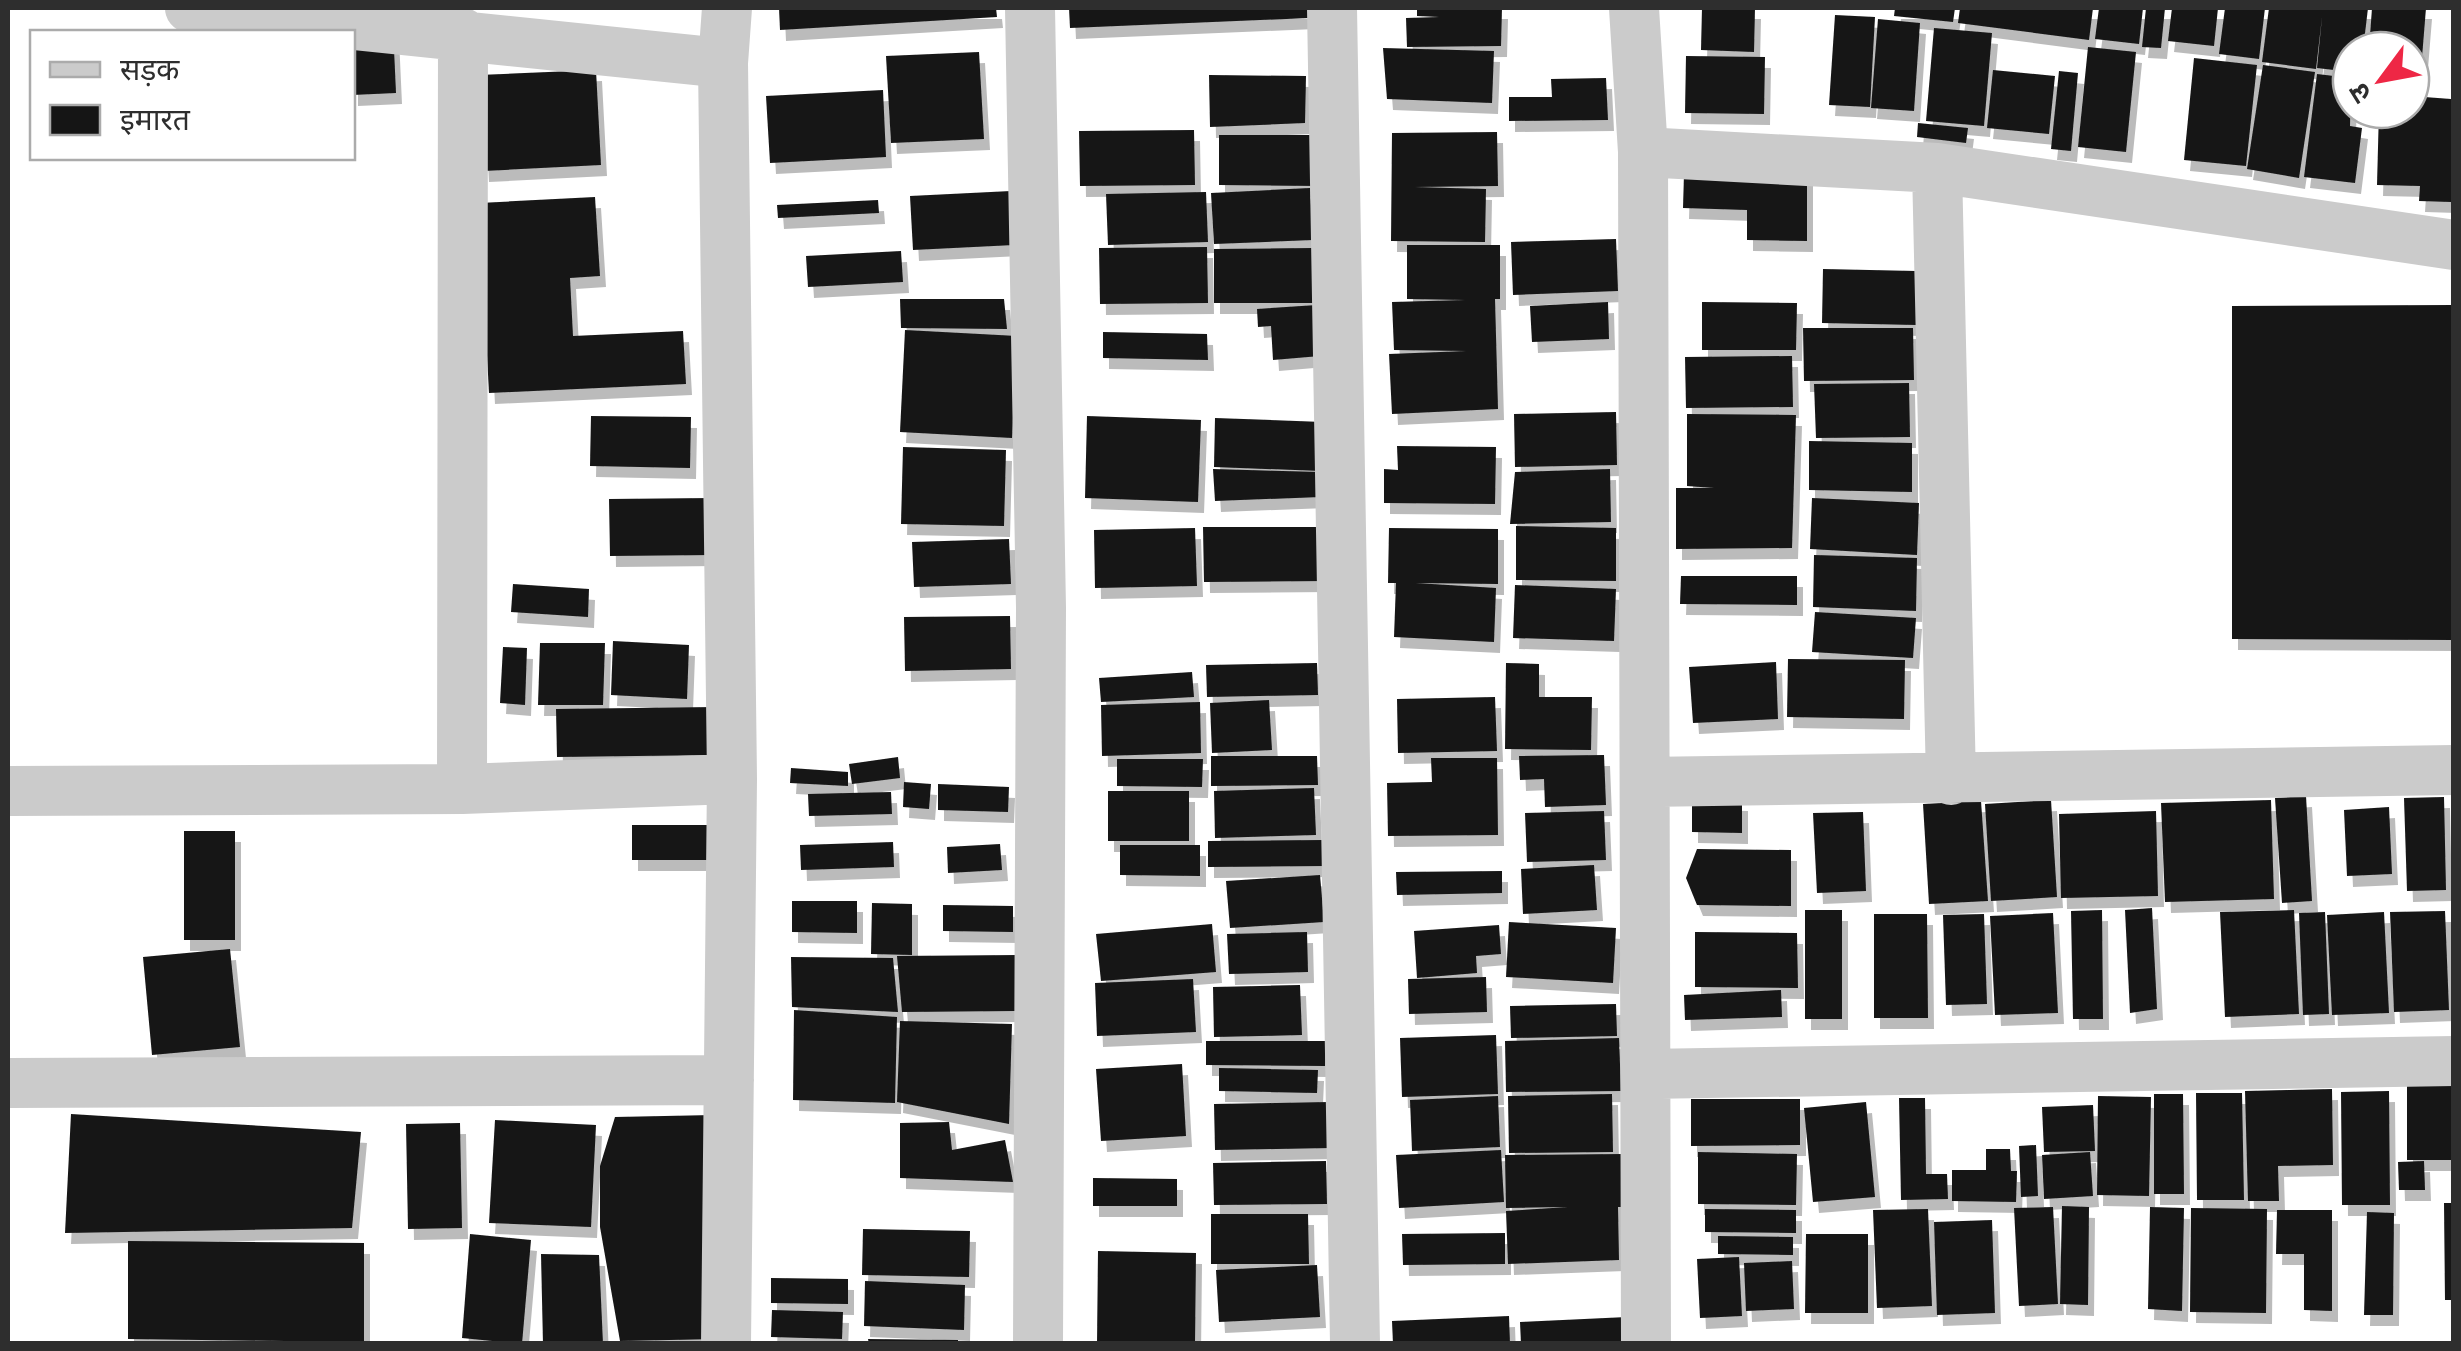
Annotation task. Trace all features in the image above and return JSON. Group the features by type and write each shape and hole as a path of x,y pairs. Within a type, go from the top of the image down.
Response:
{"street":[{"path":"190,8 463,33 723,63"},
{"path":"726,8 723,63 732,779 726,1344"},
{"path":"1030,8 1041,608 1038,1344"},
{"path":"1332,8 1354,1344"},
{"path":"1634,8 1643,152 1646,1344"},
{"path":"462,789 463,33"},
{"path":"1643,152 1937,168 2454,245"},
{"path":"1937,168 1951,780"},
{"path":"1645,782 2454,770"},
{"path":"8,791 462,789 732,779"},
{"path":"1646,1074 2454,1062"},
{"path":"8,1084 729,1080"}],"building":[{"path":"779,8 996,8 997,17 780,30"},
{"path":"1069,8 1309,8 1310,18 1070,28"},
{"path":"1417,8 1502,8 1501,46 1407,47 1406,18 1439,17 1417,16"},
{"path":"1702,8 1755,8 1754,52 1701,50"},
{"path":"1895,8 1955,8 1953,22 1894,16"},
{"path":"1960,8 2093,8 2089,40 1958,23"},
{"path":"2099,8 2143,8 2139,44 2095,39"},
{"path":"2146,8 2165,8 2161,48 2142,47"},
{"path":"2172,8 2218,8 2214,46 2168,41"},
{"path":"2225,8 2265,8 2259,59 2219,54"},
{"path":"2269,8 2368,8 2365,30 2331,30 2331,70 2317,68 2322,17 2316,69 2262,62"},
{"path":"2372,8 2426,8 2424,30 2370,30"},
{"path":"1835,15 1875,17 1870,107 1829,105"},
{"path":"1878,19 1920,23 1914,111 1871,108"},
{"path":"393,27 396,93 355,95 355,32"},
{"path":"1934,28 1992,33 1984,126 1926,121"},
{"path":"2088,47 2136,52 2126,152 2078,147"},
{"path":"1383,48 1494,51 1492,103 1387,99"},
{"path":"979,52 984,139 891,143 886,56"},
{"path":"1686,56 1765,57 1764,114 1685,113"},
{"path":"2194,58 2257,65 2246,166 2184,160"},
{"path":"2263,65 2315,72 2299,178 2247,169"},
{"path":"596,70 601,165 483,171 478,75"},
{"path":"1993,70 2055,76 2049,134 1987,128"},
{"path":"2059,71 2078,73 2071,151 2051,149"},
{"path":"2317,74 2331,76 2331,130 2362,130 2355,183 2304,177"},
{"path":"1209,75 1306,76 1305,123 1210,127"},
{"path":"1606,78 1608,120 1509,121 1509,97 1552,97 1551,79"},
{"path":"883,90 886,157 770,163 766,96"},
{"path":"2431,98 2451,99 2451,202 2419,201 2420,186 2377,185 2378,130 2431,130"},
{"path":"1918,123 1968,128 1966,143 1917,137"},
{"path":"1194,130 1195,185 1080,186 1079,131"},
{"path":"1497,132 1498,186 1415,187 1486,189 1485,242 1391,241 1392,133"},
{"path":"1219,135 1318,135 1318,186 1219,185"},
{"path":"1684,174 1807,174 1807,241 1747,240 1747,210 1683,208"},
{"path":"1310,188 1313,240 1214,244 1211,193"},
{"path":"1011,191 1014,245 913,250 910,196"},
{"path":"1206,192 1208,242 1108,245 1106,194"},
{"path":"595,197 600,276 570,278 573,336 683,331 686,384 489,393 479,203"},
{"path":"878,200 879,213 778,218 777,205"},
{"path":"1616,239 1618,291 1513,295 1511,242"},
{"path":"1407,245 1500,245 1500,299 1495,299 1498,409 1392,414 1389,354 1466,351 1394,350 1392,302 1465,300 1407,299"},
{"path":"1207,247 1208,303 1100,304 1099,248"},
{"path":"1314,248 1314,303 1214,303 1214,249"},
{"path":"901,251 903,282 808,287 806,256"},
{"path":"1823,269 1916,271 1916,325 1822,323"},
{"path":"900,299 1004,299 1007,329 901,328"},
{"path":"1608,302 1609,339 1532,342 1530,306"},
{"path":"1702,302 1797,303 1796,350 1702,350"},
{"path":"1317,305 1320,356 1273,360 1271,326 1258,327 1257,309"},
{"path":"2454,305 2454,640 2232,639 2232,306"},
{"path":"1803,328 1913,328 1914,380 1804,381"},
{"path":"905,330 1017,336 1012,438 900,432"},
{"path":"1103,332 1207,334 1208,360 1103,358"},
{"path":"1792,356 1793,407 1686,408 1685,357"},
{"path":"1909,383 1910,437 1816,438 1814,384"},
{"path":"1616,412 1617,465 1515,467 1514,414"},
{"path":"1687,414 1796,415 1792,548 1676,549 1676,488 1714,488 1687,486"},
{"path":"591,416 691,417 690,468 590,466"},
{"path":"1087,416 1201,420 1198,502 1085,498"},
{"path":"1215,418 1323,422 1321,471 1214,467"},
{"path":"1809,441 1912,443 1912,492 1809,490"},
{"path":"1397,446 1496,447 1495,504 1384,503 1384,469 1398,470"},
{"path":"903,447 1006,450 1004,526 901,524"},
{"path":"1213,469 1321,472 1321,497 1215,501"},
{"path":"1610,469 1611,522 1510,524 1515,472"},
{"path":"712,498 713,555 610,556 609,499"},
{"path":"1812,498 1919,503 1917,555 1810,549"},
{"path":"1516,526 1616,528 1616,581 1516,580"},
{"path":"1203,527 1325,527 1326,581 1204,582"},
{"path":"1195,528 1197,586 1095,588 1094,530"},
{"path":"1389,528 1498,529 1498,584 1416,583 1496,588 1494,642 1394,637 1396,583 1388,583"},
{"path":"1009,539 1011,584 914,587 912,542"},
{"path":"1814,555 1917,558 1916,611 1813,607"},
{"path":"1681,576 1797,576 1797,605 1680,604"},
{"path":"513,584 589,589 588,617 511,612"},
{"path":"1515,585 1616,589 1614,641 1513,638"},
{"path":"1815,612 1916,618 1913,658 1812,652"},
{"path":"1010,616 1011,669 905,671 904,617"},
{"path":"613,641 689,645 687,699 611,695"},
{"path":"540,643 605,643 603,705 538,705"},
{"path":"503,647 527,648 525,705 500,703"},
{"path":"1788,659 1905,660 1904,719 1787,717"},
{"path":"1776,662 1778,719 1693,723 1689,667"},
{"path":"1317,663 1318,695 1207,697 1206,665"},
{"path":"1506,663 1539,664 1539,697 1592,697 1591,750 1505,749"},
{"path":"1192,672 1194,697 1101,702 1099,678"},
{"path":"1495,697 1497,751 1398,753 1397,699"},
{"path":"1269,700 1272,750 1212,753 1210,703"},
{"path":"1200,702 1201,753 1102,756 1101,705"},
{"path":"715,707 716,755 557,757 556,709"},
{"path":"1604,755 1606,805 1545,807 1544,779 1520,780 1519,756"},
{"path":"1211,756 1317,756 1318,785 1211,786"},
{"path":"898,757 900,778 852,784 849,764"},
{"path":"1431,758 1497,758 1498,835 1388,836 1387,783 1432,782"},
{"path":"1117,759 1203,759 1202,787 1117,786"},
{"path":"791,768 848,772 848,786 790,783"},
{"path":"904,782 931,784 929,809 903,807"},
{"path":"938,784 1009,787 1008,812 938,810"},
{"path":"1314,788 1316,835 1215,838 1214,791"},
{"path":"1108,791 1189,791 1189,841 1108,841"},
{"path":"891,792 892,814 809,816 808,794"},
{"path":"2306,796 2312,901 2282,903 2275,798"},
{"path":"2444,797 2446,890 2407,891 2404,798"},
{"path":"1692,799 1742,800 1742,833 1692,832"},
{"path":"2051,800 2057,897 1991,901 1985,804"},
{"path":"2271,800 2274,899 2165,902 2161,803"},
{"path":"1981,801 1988,901 1929,904 1923,804"},
{"path":"2389,807 2392,874 2347,876 2344,810"},
{"path":"1604,811 1606,860 1527,862 1525,813"},
{"path":"2156,811 2158,896 2061,898 2059,814"},
{"path":"1863,812 1866,891 1817,893 1813,813"},
{"path":"632,825 714,825 715,860 632,860"},
{"path":"184,831 235,831 235,940 184,940"},
{"path":"1325,840 1325,866 1208,867 1208,841"},
{"path":"893,842 894,867 801,870 800,845"},
{"path":"1000,844 1002,870 948,873 947,847"},
{"path":"1120,845 1200,845 1200,876 1120,875"},
{"path":"1697,849 1791,850 1791,906 1697,905 1686,878"},
{"path":"1594,865 1597,910 1523,914 1521,869"},
{"path":"1502,871 1502,893 1397,895 1396,872"},
{"path":"1320,875 1324,922 1230,928 1226,881"},
{"path":"792,901 857,901 857,933 792,932"},
{"path":"872,903 912,904 912,955 871,954"},
{"path":"943,905 1013,906 1013,932 943,931"},
{"path":"2152,908 2157,1009 2130,1013 2125,910"},
{"path":"1805,910 1842,910 1842,1019 1805,1019"},
{"path":"2102,910 2103,1019 2073,1019 2071,911"},
{"path":"2294,910 2299,1014 2225,1017 2220,912"},
{"path":"2445,911 2449,1010 2394,1012 2390,912"},
{"path":"2325,912 2329,1014 2303,1015 2299,913"},
{"path":"2384,912 2389,1013 2332,1015 2327,915"},
{"path":"2053,913 2058,1013 1995,1015 1990,916"},
{"path":"1874,914 1927,914 1928,1018 1874,1018"},
{"path":"1984,914 1987,1004 1946,1005 1943,915"},
{"path":"1509,922 1616,928 1613,983 1506,977"},
{"path":"1212,924 1216,972 1101,981 1096,934"},
{"path":"1499,925 1501,954 1476,956 1477,973 1417,978 1414,931"},
{"path":"1307,932 1308,972 1229,974 1227,934"},
{"path":"1695,932 1797,933 1798,988 1695,987"},
{"path":"230,949 240,1047 152,1055 143,957"},
{"path":"1020,955 1015,1011 902,1012 897,956"},
{"path":"791,957 893,958 898,1012 792,1007"},
{"path":"1486,977 1487,1012 1409,1014 1408,979"},
{"path":"1193,979 1196,1032 1097,1036 1095,983"},
{"path":"1300,985 1302,1035 1214,1037 1213,987"},
{"path":"1781,990 1782,1017 1685,1020 1684,995"},
{"path":"1616,1004 1617,1036 1511,1038 1510,1006"},
{"path":"794,1010 897,1017 895,1103 793,1100"},
{"path":"900,1021 1012,1024 1009,1124 897,1102"},
{"path":"1496,1035 1498,1094 1402,1097 1400,1038"},
{"path":"1619,1038 1621,1091 1506,1092 1505,1041"},
{"path":"1206,1041 1326,1041 1325,1066 1206,1065"},
{"path":"1182,1064 1186,1136 1101,1141 1096,1069"},
{"path":"1219,1068 1318,1070 1317,1093 1219,1091"},
{"path":"2407,1086 2454,1086 2454,1160 2407,1160"},
{"path":"2332,1089 2333,1165 2278,1166 2279,1201 2248,1201 2245,1091"},
{"path":"2389,1091 2390,1205 2342,1205 2341,1092"},
{"path":"2196,1093 2242,1093 2244,1200 2197,1200"},
{"path":"1612,1094 1613,1152 1509,1153 1508,1096"},
{"path":"2154,1094 2183,1094 2184,1194 2154,1194"},
{"path":"1498,1096 1500,1147 1412,1151 1410,1100"},
{"path":"2098,1096 2151,1097 2149,1196 2097,1195"},
{"path":"1899,1098 1925,1098 1926,1174 1947,1174 1948,1199 1901,1200"},
{"path":"1691,1099 1800,1099 1800,1145 1691,1146"},
{"path":"1329,1102 1331,1148 1215,1150 1214,1104"},
{"path":"1866,1102 1875,1197 1813,1202 1804,1108"},
{"path":"2093,1105 2095,1151 2044,1152 2042,1107"},
{"path":"71,1114 361,1132 352,1228 65,1233"},
{"path":"714,1115 719,1339 620,1341 600,1227 600,1166 615,1117"},
{"path":"495,1120 596,1125 591,1227 489,1223"},
{"path":"949,1122 952,1150 1005,1140 1013,1182 900,1178 900,1123"},
{"path":"460,1123 462,1228 408,1229 406,1124"},
{"path":"2036,1145 2038,1196 2021,1197 2019,1146"},
{"path":"1986,1149 2010,1149 2011,1171 2017,1171 2016,1202 1952,1201 1952,1170 1986,1170"},
{"path":"1501,1150 1504,1202 1399,1208 1396,1155"},
{"path":"1698,1152 1797,1154 1796,1205 1698,1204"},
{"path":"2090,1152 2093,1196 2044,1199 2042,1155"},
{"path":"1623,1154 1625,1207 1618,1207 1619,1260 1508,1264 1506,1211 1568,1207 1506,1208 1505,1155"},
{"path":"1326,1161 1327,1204 1214,1205 1213,1163"},
{"path":"2424,1161 2425,1190 2399,1190 2398,1162"},
{"path":"1093,1178 1177,1179 1177,1206 1093,1206"},
{"path":"2444,1203 2454,1203 2454,1300 2445,1300"},
{"path":"2062,1206 2089,1207 2088,1305 2060,1304"},
{"path":"2053,1207 2058,1304 2019,1306 2014,1208"},
{"path":"2150,1207 2184,1208 2182,1311 2148,1309"},
{"path":"2191,1208 2267,1209 2266,1313 2190,1312"},
{"path":"1705,1209 1796,1210 1796,1233 1705,1232"},
{"path":"1928,1209 1932,1306 1877,1308 1873,1210"},
{"path":"2277,1210 2332,1210 2332,1311 2304,1310 2304,1254 2276,1254"},
{"path":"2367,1212 2394,1213 2393,1315 2364,1315"},
{"path":"1211,1214 1308,1214 1309,1264 1211,1264"},
{"path":"1992,1220 1995,1313 1937,1315 1934,1222"},
{"path":"863,1229 970,1231 969,1277 862,1275"},
{"path":"1505,1233 1505,1264 1403,1265 1402,1234"},
{"path":"470,1234 531,1240 522,1344 462,1338"},
{"path":"1806,1234 1868,1234 1868,1313 1805,1313"},
{"path":"1718,1236 1793,1237 1793,1255 1718,1254"},
{"path":"128,1241 364,1243 364,1342 128,1339"},
{"path":"1098,1251 1196,1253 1195,1344 1097,1344"},
{"path":"541,1254 599,1255 603,1344 543,1344"},
{"path":"1739,1257 1742,1316 1700,1318 1697,1259"},
{"path":"1792,1261 1794,1309 1746,1311 1744,1263"},
{"path":"1317,1265 1320,1317 1219,1322 1216,1270"},
{"path":"771,1278 848,1279 848,1304 771,1303"},
{"path":"865,1281 965,1285 964,1330 864,1326"},
{"path":"772,1310 843,1312 842,1339 771,1337"},
{"path":"1509,1316 1510,1344 1393,1344 1392,1321"},
{"path":"1627,1317 1628,1344 1521,1344 1520,1322"},
{"path":"868,1339 958,1340 958,1344 869,1344"}]}
